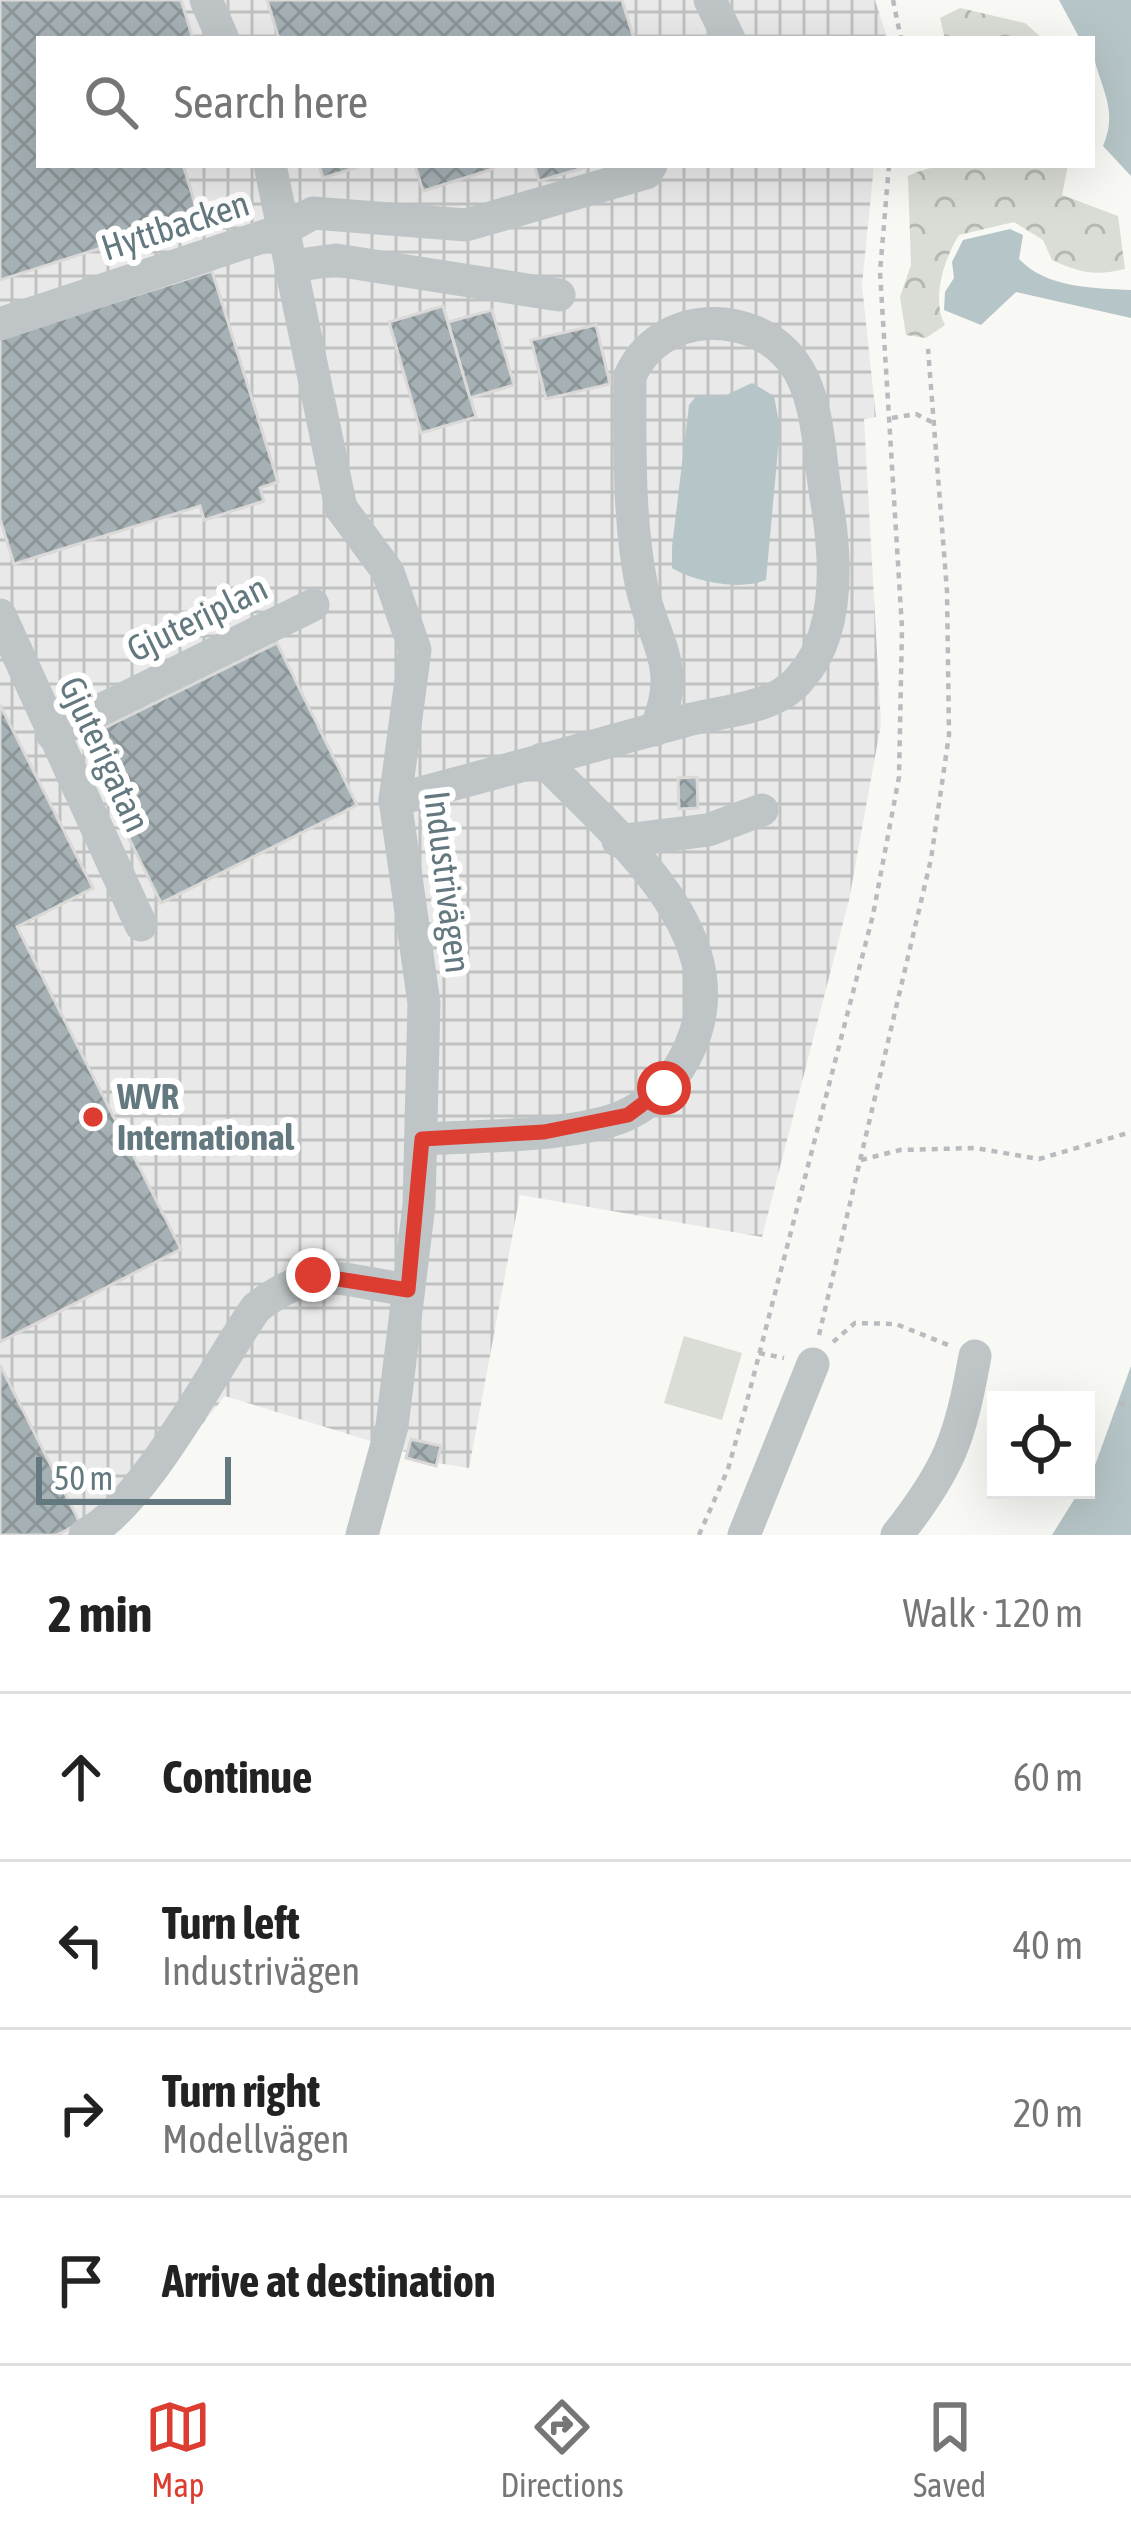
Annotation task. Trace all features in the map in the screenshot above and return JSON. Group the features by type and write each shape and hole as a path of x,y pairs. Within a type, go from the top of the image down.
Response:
{"street":[{"path":"206,0 222,36"},
{"path":"221,0 232,36"},
{"path":"710,0 728,36"},
{"name":"Industrivägen","path":"271,168 341,508 388,572 415,650 395,800 421,961 422,1139 400,1347 383,1446 360,1535"},
{"name":"Hyttbacken","path":"0,324 284,230 314,213 466,225 649,168"},
{"path":"291,266 336,260 559,295"},
{"path":"395,800 542,759 656,730 779,696 803,676 821,638 834,590 831,526 806,386 777,345 740,322 670,331 638,358 629,376 643,590 665,646 669,685 656,730"},
{"name":"Gjuteriplan","path":"52,734 313,604"},
{"name":"Gjuterigatan","path":"0,615 141,926"},
{"path":"422,1139 544,1132 628,1115 664,1088 685,1059 699,1027 705,988 695,951 650,874 542,759"},
{"path":"618,841 709,830 762,810"},
{"path":"85,1535 102,1526 134,1494 256,1308 284,1286 313,1275 408,1290"},
{"path":"898,1535 938,1483 961,1432 975,1356"},
{"path":"744,1535 813,1364"}],"path":[{"path":"893,0 900,36"},
{"path":"699,1535 728,1468 745,1409 890,834 903,725 892,418 880,272 889,168"},
{"path":"813,1364 931,859 949,735 947,592 928,349"},
{"path":"892,418 916,414 934,423"},
{"path":"861,1160 900,1150 975,1148 1039,1159 1131,1132"},
{"path":"813,1364 855,1323 896,1324 975,1356"},
{"path":"1119,1403 1131,1406"}],"shaded area":[{"path":"0,0 875,0 886,36 36,36 36,168 874,168 862,285 876,417 864,419 881,724 849,900 762,1237 520,1195 469,1468 406,1458 406,1452 225,1396 118,1529 107,1535 0,1535"},
{"path":"1059,0 1131,0 1131,176 1103,146 1109,117 1095,60 1095,36 1078,36"},
{"path":"1010,229 1023,235 1019,259 1043,276 1071,285 1131,290 1131,318 1016,292 981,325 944,310 945,292 954,278 952,262 963,240"},
{"path":"752,383 774,396 780,428 766,580 744,585 706,581 672,568 689,405 697,395 724,396"},
{"path":"1131,1366 1131,1535 1052,1535 1074,1499 1095,1499 1095,1465"}],"green space":[{"path":"960,8 1025,23 1040,36 944,36 940,18"},
{"path":"1067,168 1062,195 1118,216 1125,269 1097,273 1052,260 1043,240 1014,222 959,235 941,279 939,303 945,325 926,338 906,335 900,297 911,265 908,176 926,169"},
{"path":"684,1336 742,1353 722,1420 664,1403"}],"building":[{"path":"0,0 181,0 192,36 36,36 36,168 184,168 199,217 0,280"},
{"path":"267,0 622,0 633,36 278,36"},
{"path":"320,168 355,168 323,178"},
{"path":"416,168 493,168 493,169 423,191"},
{"path":"535,168 583,168 539,181"},
{"path":"212,271 278,482 260,488 264,501 204,520 200,506 14,564 0,519 0,338"},
{"path":"443,306 476,417 421,433 389,322"},
{"path":"492,310 514,385 470,398 448,322"},
{"path":"596,325 610,384 546,399 531,340"},
{"path":"277,643 357,805 161,903 80,740"},
{"path":"0,705 93,888 17,927 181,1249 0,1342"},
{"path":"697,777 698,808 679,809 678,778"},
{"path":"0,1365 80,1523 57,1535 0,1535"},
{"path":"411,1439 441,1446 436,1466 406,1458"}],"place":[{"name":"WVR International","path":"93,1117"}],"route":[{"path":"313,1275 408,1290 422,1139 544,1132 628,1115 664,1088"}]}
